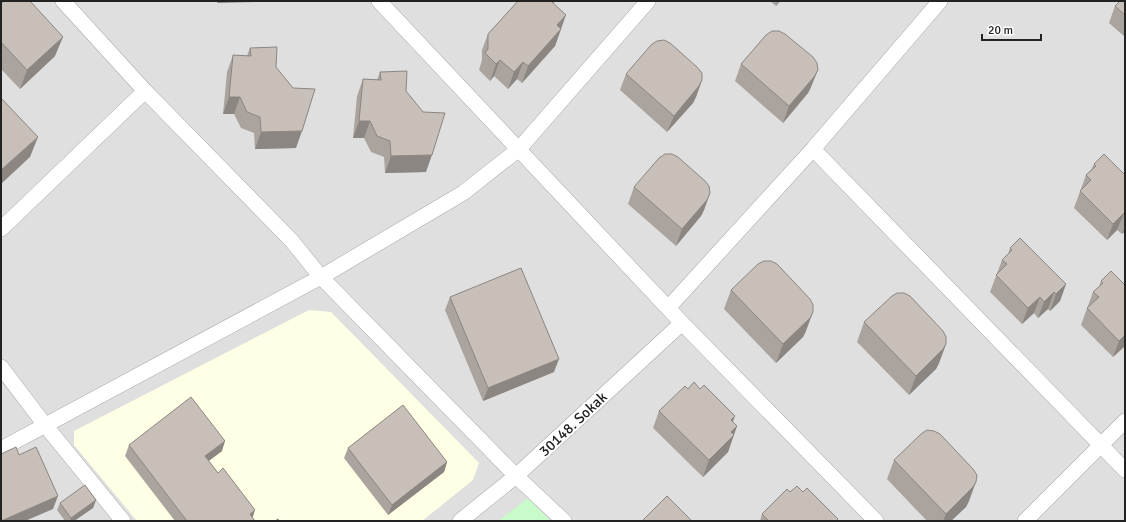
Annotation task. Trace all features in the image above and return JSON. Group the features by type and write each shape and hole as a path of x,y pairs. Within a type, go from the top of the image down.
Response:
{"street":[{"path":"63,1 145,91 291,240 321,277 516,476 564,521"},
{"path":"379,1 682,323 876,521"},
{"path":"1,449 321,277 463,193 519,149 648,1"},
{"path":"668,308 813,149 940,1"},
{"path":"1,229 145,91"},
{"path":"813,149 1125,470"},
{"name":"30148. Sokak","path":"460,521 516,476 682,323"},
{"path":"1,367 45,425 123,521"},
{"path":"1025,521 1125,421"}],"shaded area":[{"path":"1,1 1125,1 1125,521 1,521"},
{"path":"309,310 331,312 479,463 473,480 422,521 137,521 74,445 74,431"}],"green space":[{"path":"528,498 551,521 498,521"}],"building":[{"path":"4,1 30,1 63,37 27,70 1,42 1,4"},
{"path":"518,1 553,1 552,2 566,15 557,25 561,29 528,66 523,62 514,72 500,60 496,64 485,53 488,49 488,34"},
{"path":"1120,1 1125,1 1125,15 1115,6"},
{"path":"772,31 779,31 785,34 813,57 817,63 818,70 814,77 789,106 741,64 766,35"},
{"path":"664,40 670,43 702,73 702,80 699,86 674,116 626,74 651,45 657,41"},
{"path":"277,47 276,67 293,88 315,89 302,131 261,132 260,117 247,112 240,97 229,97 233,55 251,56 250,48"},
{"path":"407,71 406,91 423,112 445,113 432,155 391,156 390,141 377,136 370,121 359,121 363,79 381,80 380,72"},
{"path":"1,98 38,137 1,170"},
{"path":"665,154 672,154 678,157 709,186 710,193 707,200 682,229 634,187 659,158"},
{"path":"1104,154 1125,175 1125,214 1124,213 1113,224 1080,191 1091,180 1086,175 1096,166 1094,164"},
{"path":"1020,238 1066,284 1056,294 1054,292 1044,302 1040,297 1028,308 996,275 1007,264 1002,260 1012,250 1010,248"},
{"path":"764,261 771,261 777,264 810,299 813,305 813,312 810,318 783,344 731,290 758,264"},
{"path":"521,268 559,359 488,388 450,297"},
{"path":"1111,271 1125,285 1125,335 1119,341 1087,308 1099,297 1093,292 1103,283 1101,281"},
{"path":"897,293 904,293 910,296 943,331 946,337 946,344 943,349 916,376 864,322"},
{"path":"694,382 700,389 704,385 735,416 731,420 737,426 731,432 734,435 709,460 659,411 685,386 688,389"},
{"path":"191,397 225,441 205,456 218,473 223,468 255,510 250,514 255,521 187,521 129,445"},
{"path":"403,405 447,462 392,505 348,448"},
{"path":"927,430 940,434 977,475 976,482 973,487 946,514 894,460"},
{"path":"16,447 19,455 36,447 58,496 1,521 1,454"},
{"path":"85,485 96,500 71,518 60,503"},
{"path":"797,486 803,492 807,488 838,519 836,521 769,521 762,514 787,489 790,492"},
{"path":"667,496 692,521 642,521"}]}
